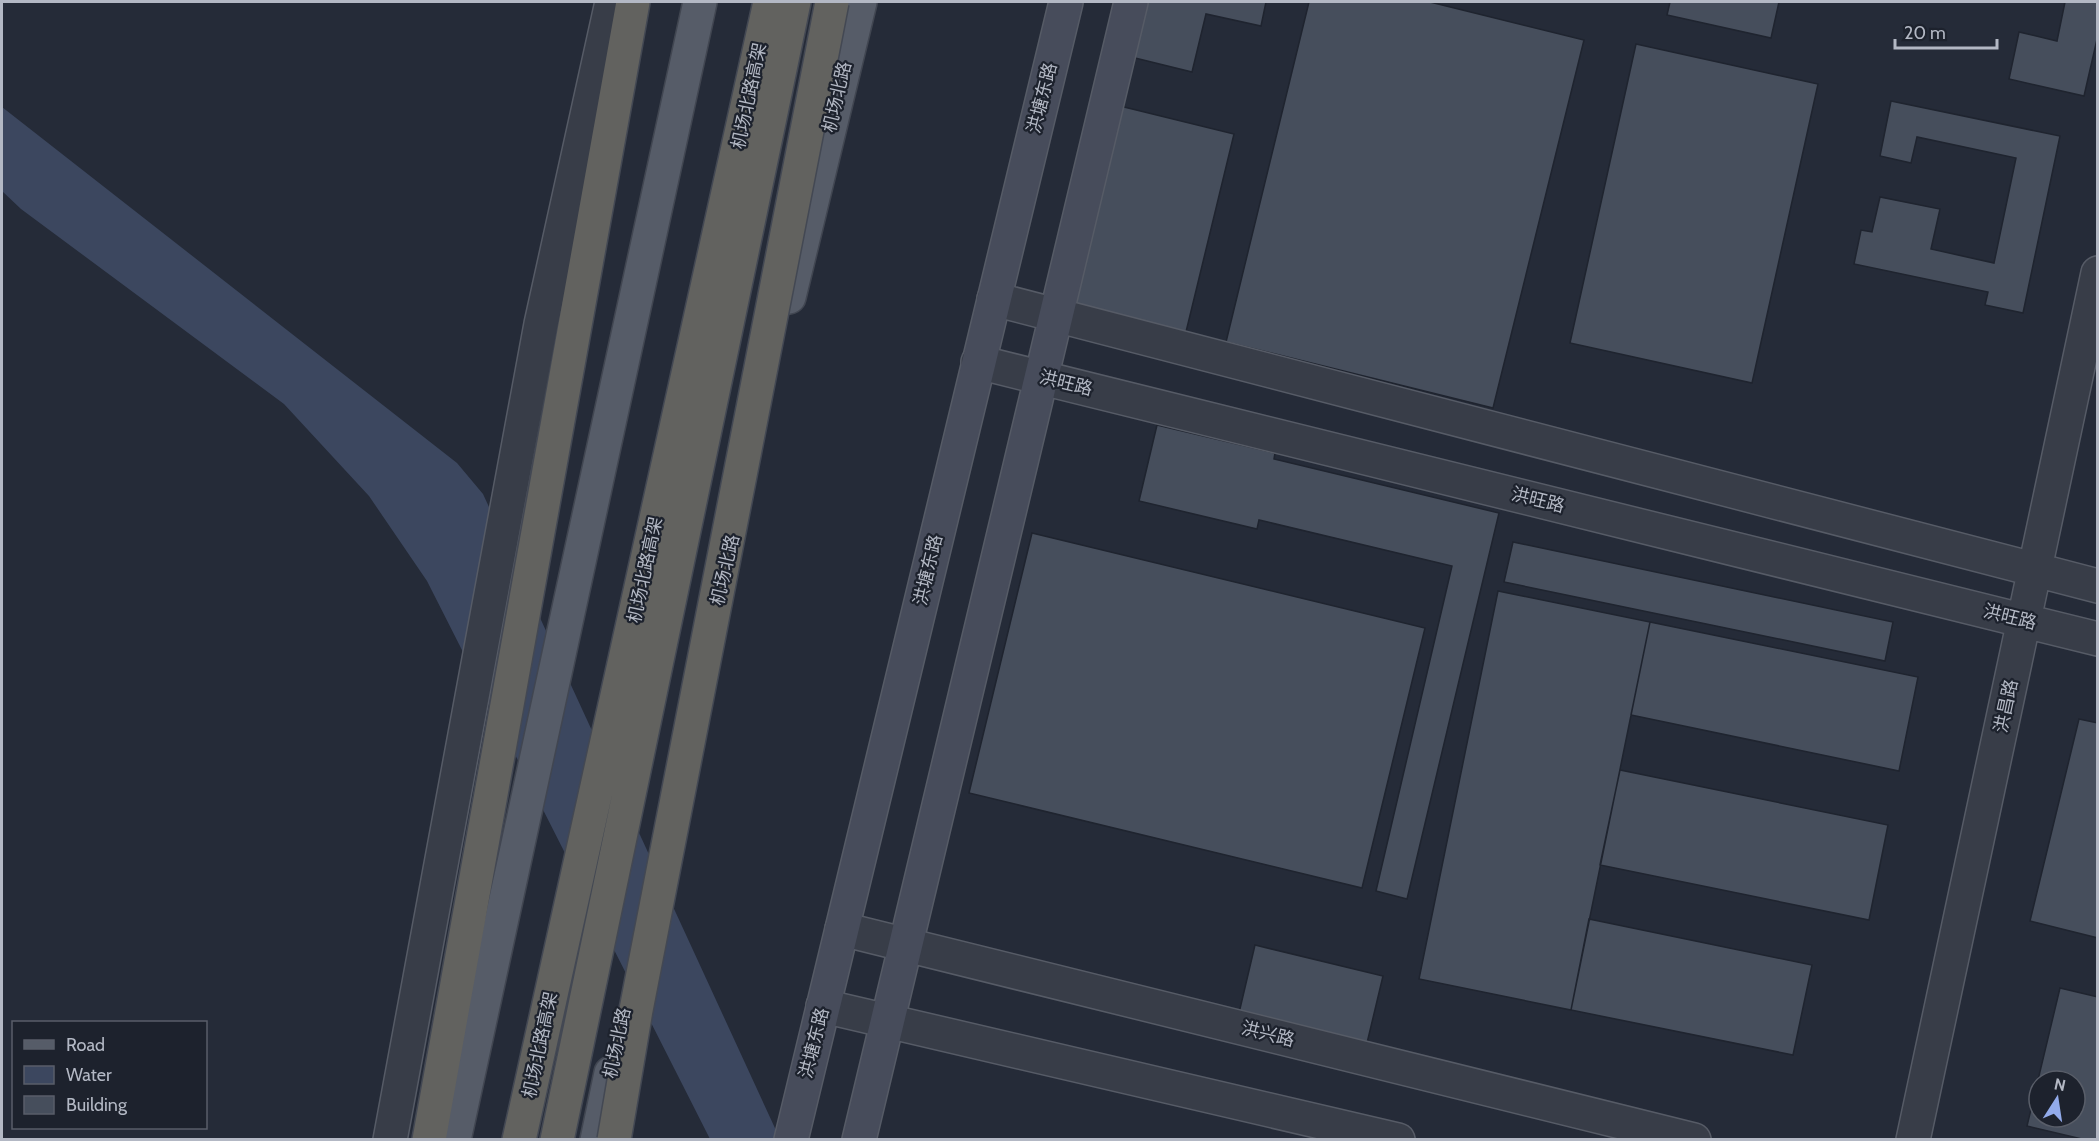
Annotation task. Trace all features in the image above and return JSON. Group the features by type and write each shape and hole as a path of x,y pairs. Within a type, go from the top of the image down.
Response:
{"highway":[{"path":"429,1140 633,2"},
{"name":"机场北路高架","path":"519,1140 770,2"},
{"name":"机场北路高架","path":"557,1140 794,2"},
{"path":"604,1132 636,1010 832,2"}],"main road":[{"path":"454,1140 700,2"},
{"name":"机场北路","path":"604,1132 653,872 860,2"},
{"name":"洪塘东路","path":"791,1140 1066,2"},
{"path":"859,1140 1131,2"}],"street":[{"path":"390,1140 541,324 612,2"},
{"name":"洪昌路","path":"1913,1140 2097,273"},
{"path":"994,299 2097,586"},
{"name":"洪旺路","path":"978,362 2097,639"},
{"name":"洪兴路","path":"842,929 1694,1140"},
{"path":"823,1006 1398,1140"}],"water":[{"path":"2,107 457,463 483,494 780,1139 710,1139 427,581 369,496 284,404 21,209 2,191"}],"building":[{"path":"1144,2 1266,2 1261,26 1206,14 1192,72 1131,57"},
{"path":"1309,2 1430,2 1584,40 1493,408 1226,342"},
{"path":"1670,2 1779,2 1771,38 1667,15"},
{"path":"2065,2 2098,2 2098,35 2084,96 2009,79 2019,32 2057,41"},
{"path":"1636,44 1818,84 1752,383 1570,343"},
{"path":"1891,101 2060,136 2023,313 1985,305 1988,292 1854,264 1861,230 1872,232 1880,197 1940,209 1931,249 1994,263 2016,158 1917,137 1911,163 1880,156"},
{"path":"1120,106 1234,134 1185,336 1070,308"},
{"path":"1157,425 1275,453 1274,459 1499,513 1407,899 1376,891 1452,566 1259,520 1257,529 1139,501"},
{"path":"1032,533 1425,628 1362,888 969,793"},
{"path":"1513,542 1893,622 1885,661 1504,582"},
{"path":"1498,591 1650,622 1571,1010 1419,979"},
{"path":"1650,622 1918,677 1899,771 1631,715"},
{"path":"2079,719 2098,723 2098,938 2030,921"},
{"path":"1620,770 1888,825 1869,920 1600,865"},
{"path":"1589,919 1812,965 1793,1055 1571,1010"},
{"path":"1255,945 1383,976 1367,1043 1239,1013"},
{"path":"2060,988 2098,997 2098,1140 2086,1140 2040,1129 2087,1129 2087,1069 2041,1069"}]}
